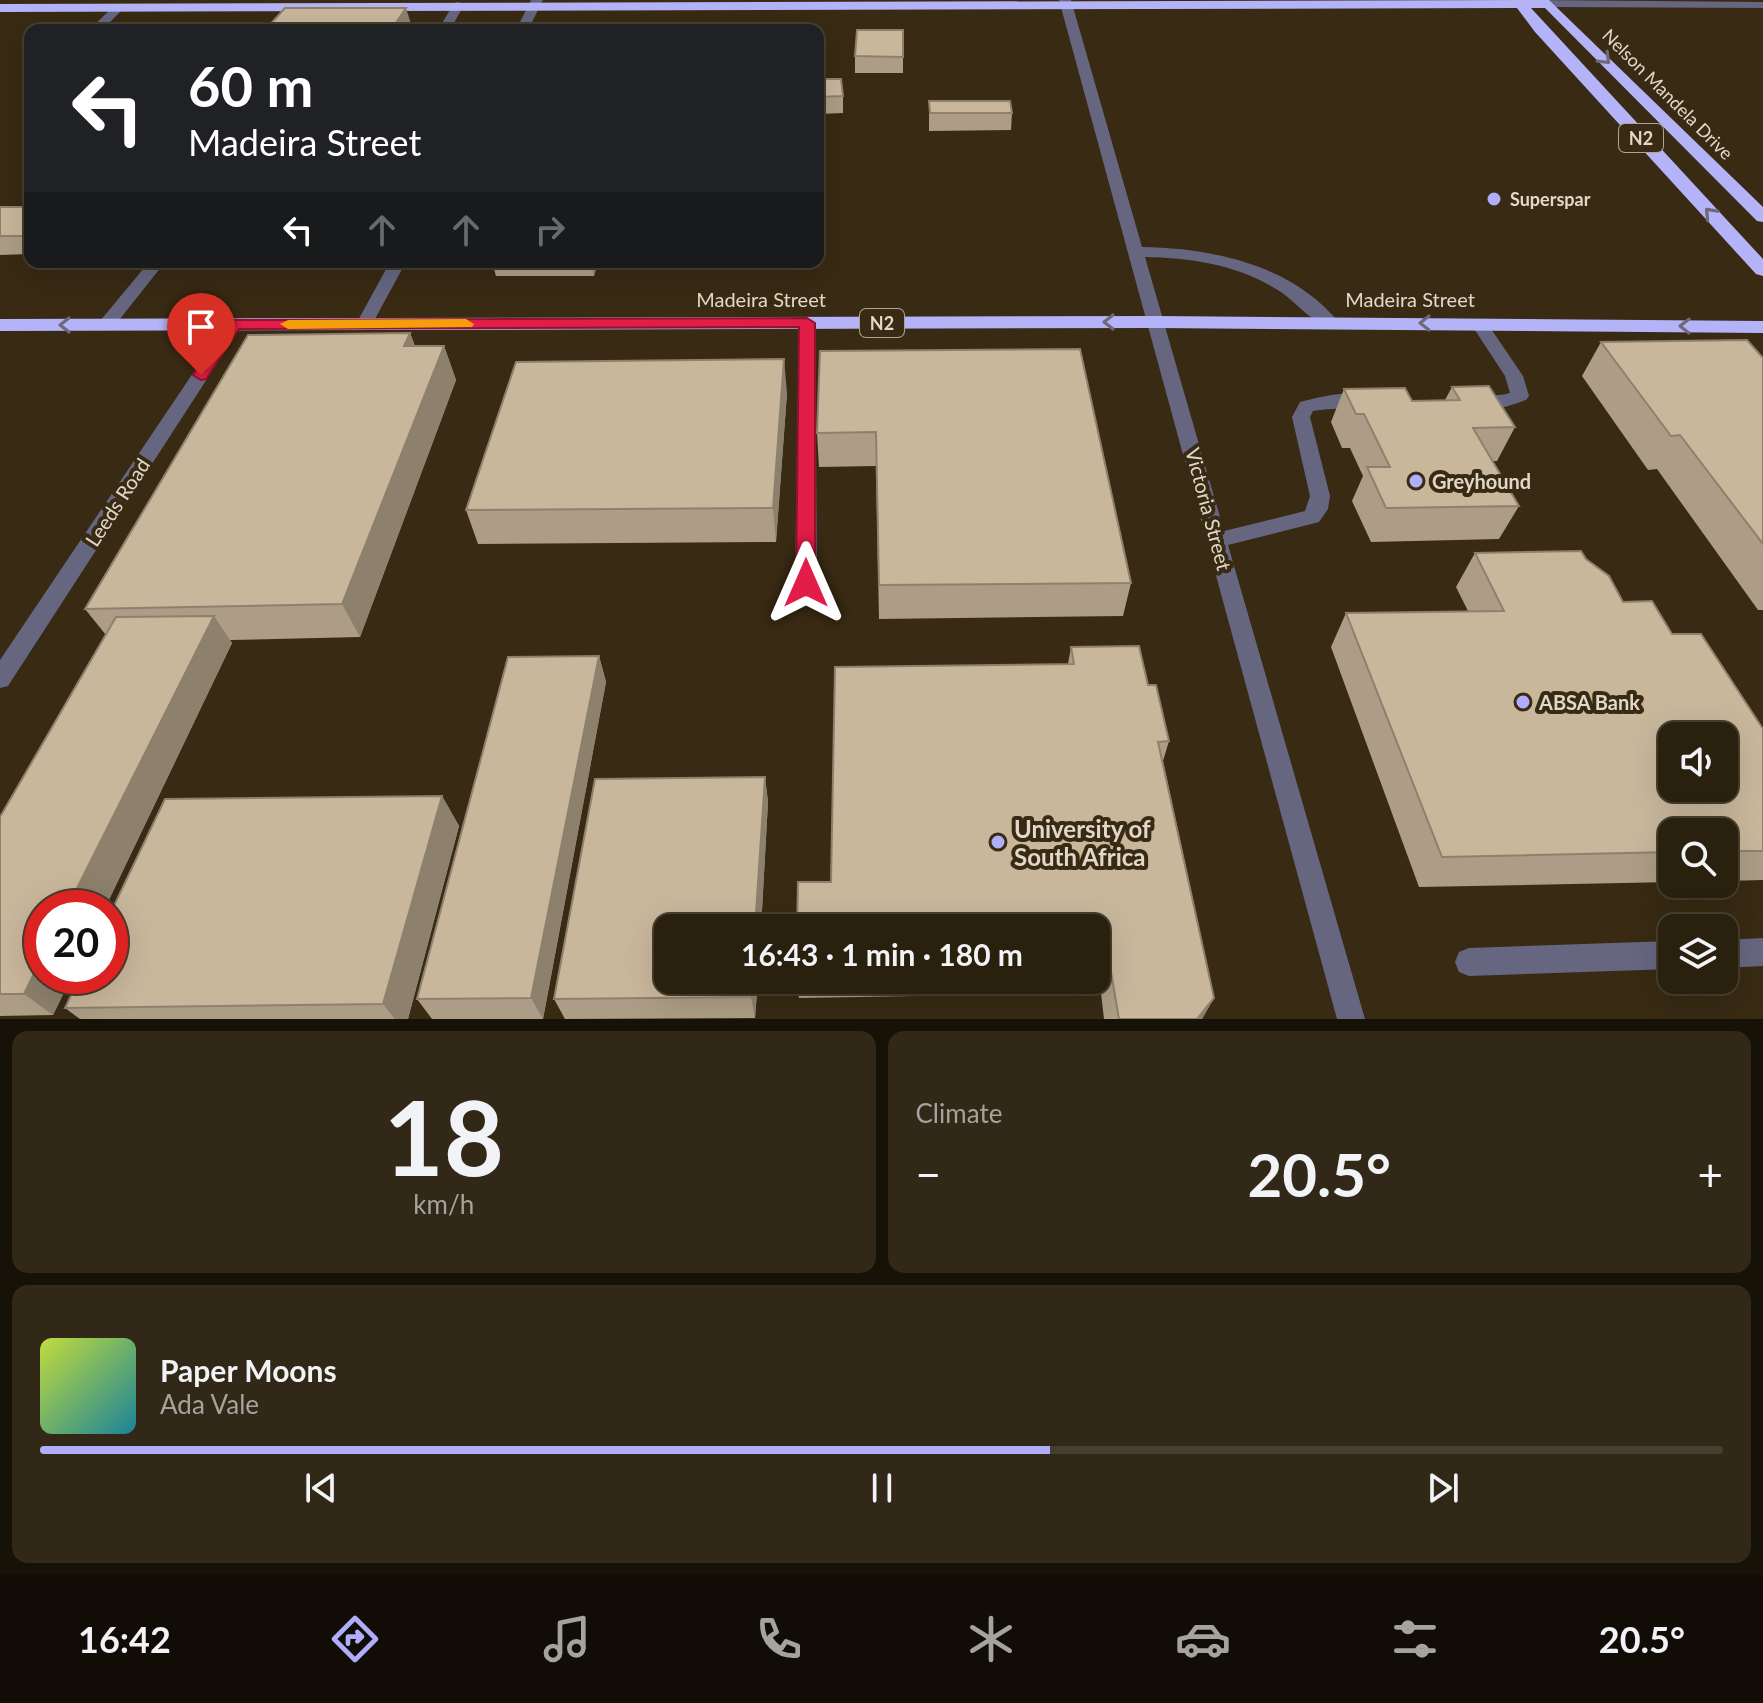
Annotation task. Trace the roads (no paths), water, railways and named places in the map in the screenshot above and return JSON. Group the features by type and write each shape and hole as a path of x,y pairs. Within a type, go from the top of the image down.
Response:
{"highway":[{"path":"0,8 536,2 1546,2"},
{"name":"N2","path":"1520,2 1540,29 1763,270"},
{"name":"Nelson Mandela Drive","path":"1546,2 1763,217"},
{"name":"Madeira Street","path":"0,325 1157,322 1763,327"}],"street":[{"path":"525,24 536,2"},
{"path":"1546,2 1763,5"},
{"name":"Victoria Street","path":"1066,4 1351,1019"},
{"path":"447,24 458,5"},
{"path":"101,24 119,7"},
{"path":"1137,252 1177,252 1243,266 1283,283 1331,323"},
{"path":"106,325 152,268"},
{"path":"364,324 395,268"},
{"path":"806,583 807,323"},
{"path":"1450,402 1498,403 1520,396 1514,376 1479,324"},
{"name":"Leeds Road","path":"0,679 234,325"},
{"path":"1218,540 1312,517 1318,509 1320,496 1301,417 1306,406 1340,400 1387,401"},
{"path":"1738,953 1763,952"},
{"path":"1469,962 1658,955"}],"place":[{"name":"Superspar","path":"1494,199"},
{"name":"Greyhound","path":"1416,481"},
{"name":"ABSA Bank","path":"1523,702"},
{"name":"University of South Africa","path":"998,842"}]}
